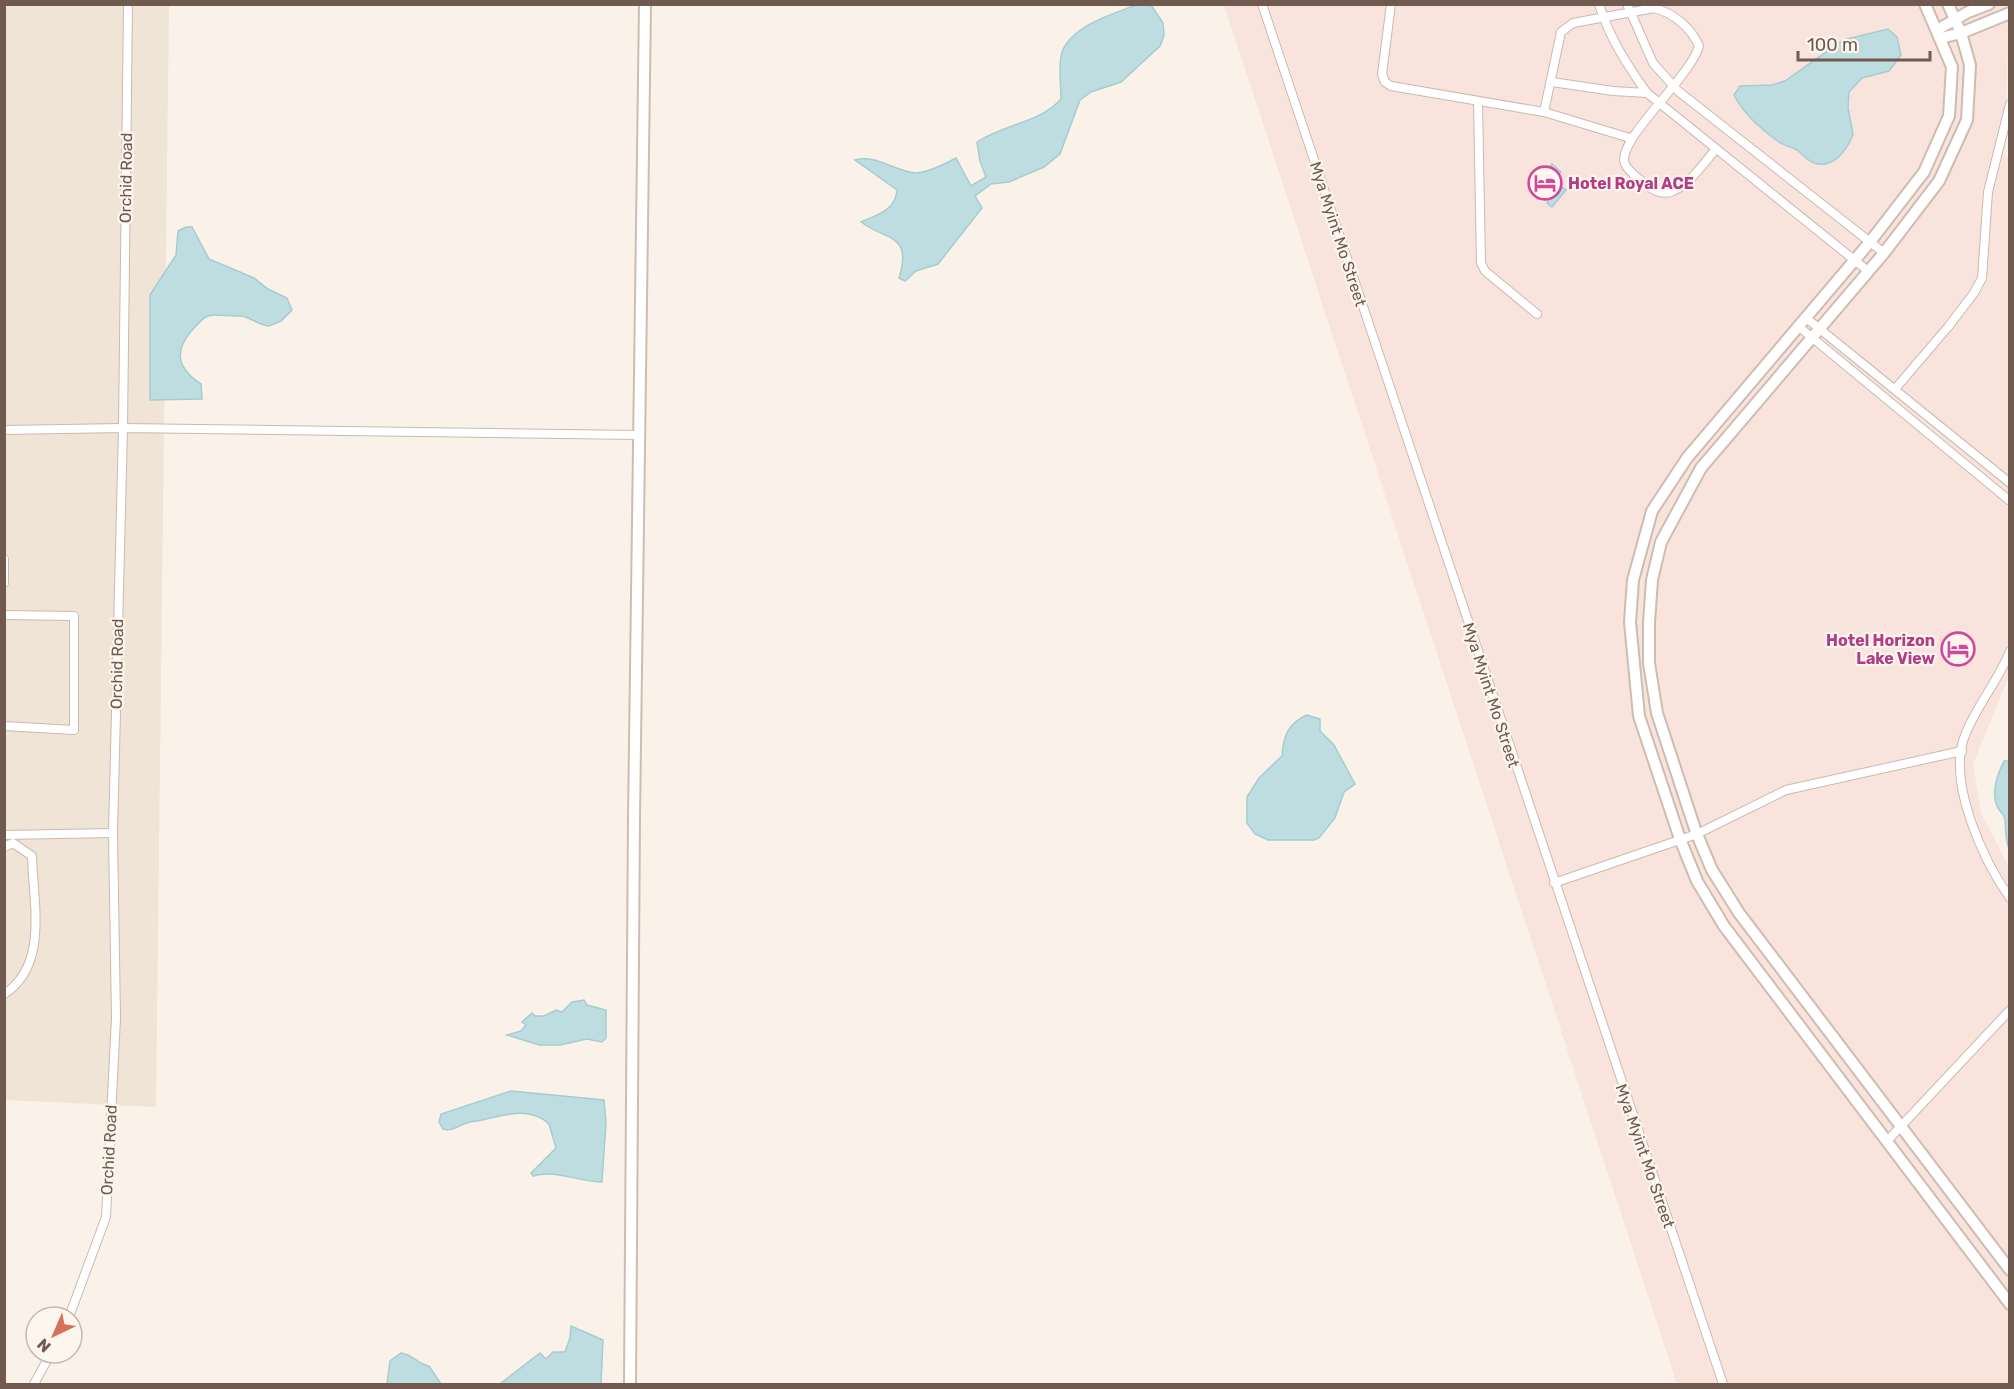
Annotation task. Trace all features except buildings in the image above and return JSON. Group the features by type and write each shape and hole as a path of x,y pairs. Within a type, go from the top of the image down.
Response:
{"main road":[{"path":"630,1384 645,4"},
{"path":"1925,4 1952,67 1949,116 1924,172 1870,242 1717,419 1687,458 1652,511 1633,580 1630,622 1639,716 1680,839 1697,881 1724,926 2010,1304"},
{"path":"1948,4 1961,33 1970,65 1967,120 1939,181 1884,253 1701,468 1685,494 1659,551 1652,580 1649,622 1651,673 1657,713 1697,834 1712,870 1738,913 2010,1270"},
{"path":"1939,34 1955,19 1989,4"},
{"path":"1939,34 1961,33 2010,13"}],"street":[{"name":"Orchid Road","path":"73,1305 106,1217 116,1018 113,833 123,428 128,4"},
{"name":"Mya Myint Mo Street","path":"1262,4 1723,1384"},
{"path":"1391,4 1383,64 1385,82 1405,90 1544,112 1630,138"},
{"path":"1599,4 1626,63 1647,93 1868,271"},
{"path":"1544,112 1552,82 1558,34 1573,23 1603,17 1629,8 1654,8 1665,11 1689,29 1699,46 1697,55 1674,87 1630,138 1623,156 1625,165 1654,191 1667,194 1679,189 1715,150"},
{"path":"1629,8 1653,63 1674,87 1884,253"},
{"path":"1552,82 1647,93"},
{"path":"1478,102 1481,263 1485,271 1537,314"},
{"path":"1895,389 1961,310 1983,278 1988,192 2010,104"},
{"path":"1801,322 1895,389 2010,483"},
{"path":"1815,333 1941,447 2010,501"},
{"path":"4,430 123,428 639,435"},
{"path":"1941,447 1951,435"},
{"path":"4,559 4,583"},
{"path":"4,615 75,616 74,730 4,726"},
{"path":"2010,651 2002,670 1964,738 1959,767 1971,823 1994,876 2010,898"},
{"path":"1554,883 1697,834 1786,790 1962,751"},
{"path":"4,835 113,833"},
{"path":"4,847 13,843 32,856 35,946 28,970 16,987 4,994"},
{"path":"1888,1140 2010,1010"},
{"path":"34,1384 44,1365"}],"shaded area":[{"path":"5,5 169,5 156,1107 5,1100"},
{"path":"1224,5 2009,5 2005,156 2010,159 2010,674 1973,764 1981,813 2009,867 2009,1384 1677,1384"}],"water":[{"path":"1136,5 1151,5 1163,23 1164,36 1160,46 1121,82 1091,92 1080,100 1060,154 1044,167 1009,182 991,184 975,196 982,208 938,264 916,271 905,281 899,278 902,263 900,246 895,240 861,222 885,211 896,197 897,190 855,160 870,159 907,172 920,173 956,158 971,186 986,177 980,161 977,142 1043,113 1061,99 1062,52 1074,35 1094,22"},
{"path":"1888,29 1897,37 1901,55 1889,71 1862,78 1849,92 1848,108 1853,134 1842,153 1830,163 1812,162 1797,150 1779,142 1754,122 1734,95 1740,86 1772,85 1785,81 1843,40"},
{"path":"1552,164 1561,172 1551,184 1557,189 1560,186 1566,190 1552,207 1547,203 1549,199 1534,186"},
{"path":"192,227 209,259 254,278 268,289 287,298 292,310 281,321 269,326 242,316 211,315 206,317 188,335 183,343 180,357 186,371 201,384 202,399 150,400 150,295 176,255 178,231"},
{"path":"1307,715 1320,719 1320,731 1334,745 1355,784 1344,792 1335,818 1319,838 1314,840 1268,840 1255,834 1247,823 1247,797 1259,778 1282,756 1285,737 1291,726"},
{"path":"2004,761 2009,761 2009,849 2005,818 1998,808 1995,796 1997,778"},
{"path":"584,1000 587,1005 606,1010 606,1038 602,1042 587,1039 560,1045 539,1045 507,1035 521,1031 526,1025 522,1022 532,1013 535,1016 544,1016 556,1010 562,1012 572,1002"},
{"path":"511,1091 604,1100 606,1122 602,1182 550,1174 533,1176 531,1173 556,1148 549,1124 531,1114 511,1114 470,1122 447,1130 443,1129 439,1122 441,1114"},
{"path":"571,1326 603,1340 601,1384 500,1384 540,1353 546,1359 553,1352 565,1352"},
{"path":"401,1353 429,1366 441,1384 387,1384 390,1361"}],"place":[{"name":"Hotel Royal ACE","path":"1545,183"},
{"name":"Hotel Horizon Lake View","path":"1958,649"}]}
